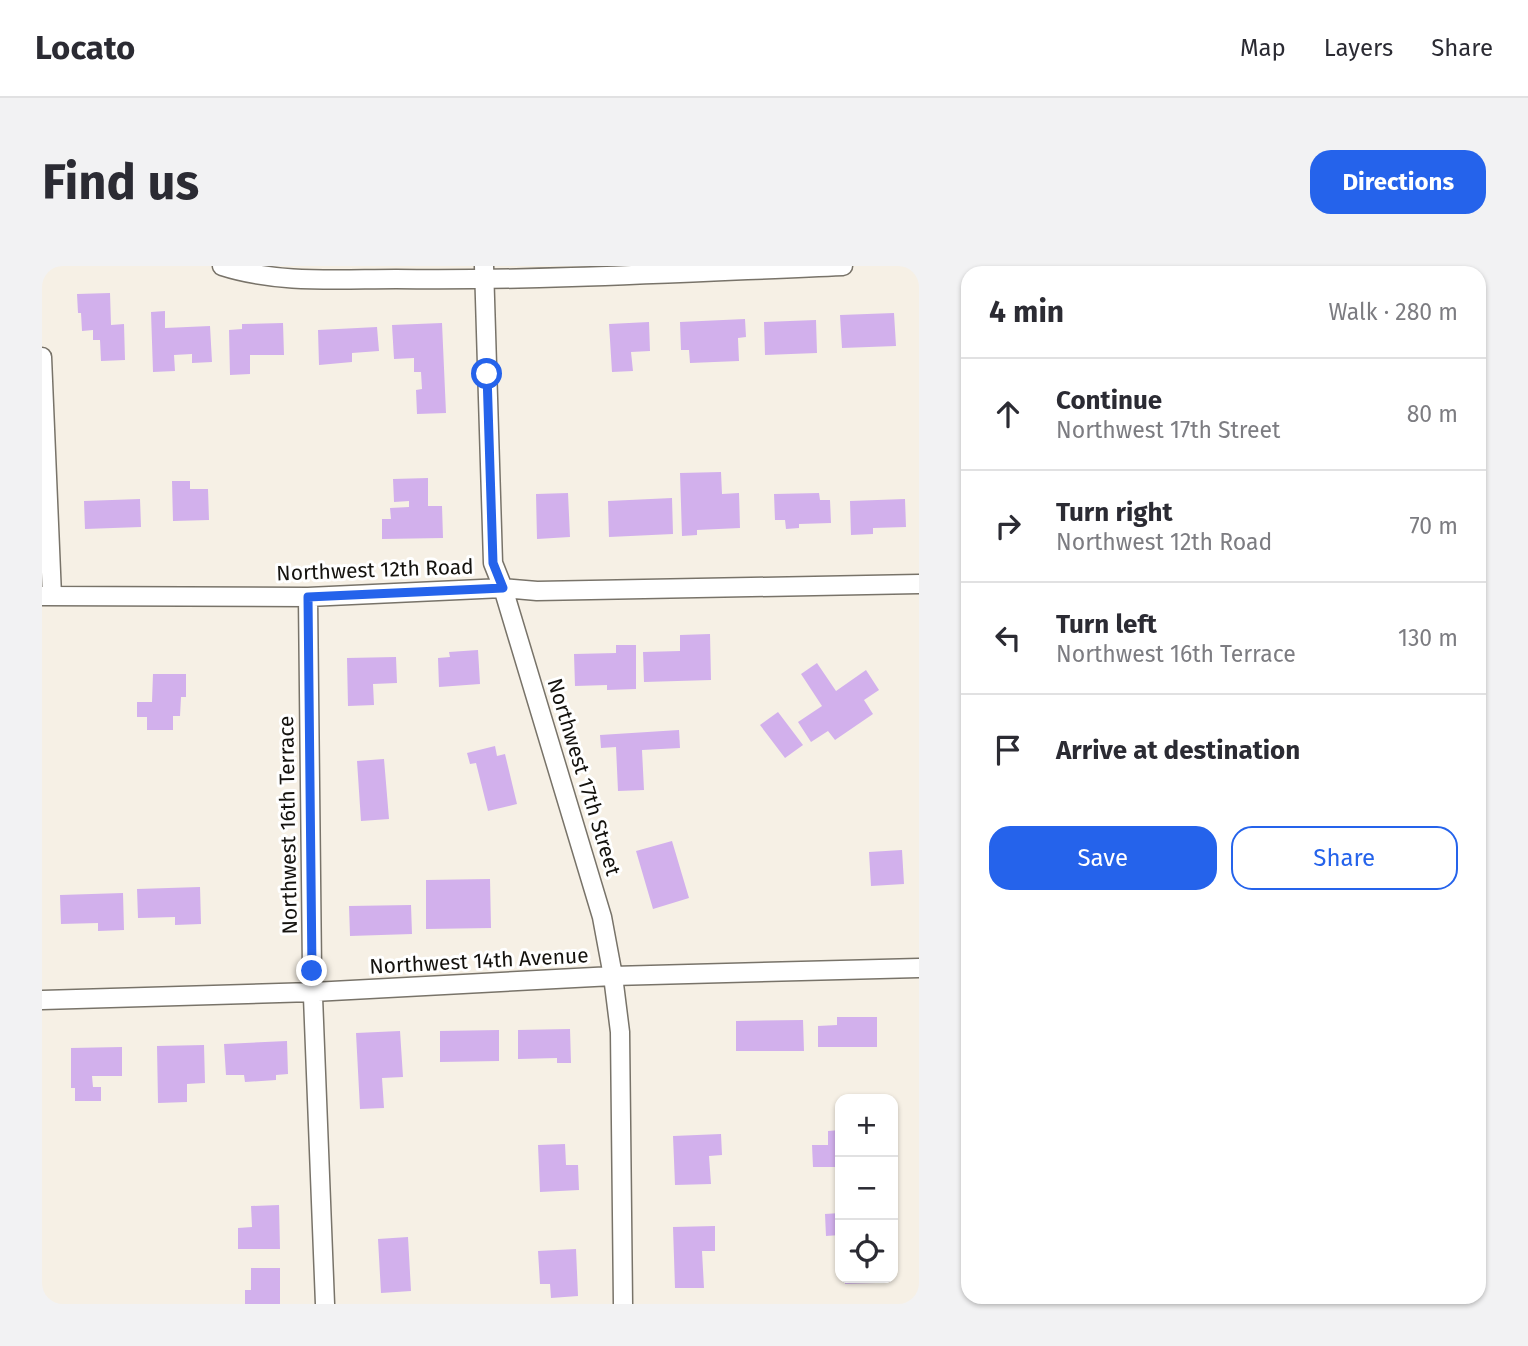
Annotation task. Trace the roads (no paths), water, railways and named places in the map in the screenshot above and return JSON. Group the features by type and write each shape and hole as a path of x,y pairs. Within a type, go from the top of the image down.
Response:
{"street":[{"path":"222,266 246,274 281,278 843,266"},
{"name":"Northwest 17th Street","path":"484,273 493,563 503,588 602,917 613,976 620,1032 623,1304"},
{"path":"42,358 47,596"},
{"name":"Northwest 12th Road","path":"47,596 308,597 503,588 537,591 919,584"},
{"name":"Northwest 16th Terrace","path":"308,597 313,992 325,1304"},
{"name":"Northwest 14th Avenue","path":"42,1000 313,992 613,976 919,968"}]}
